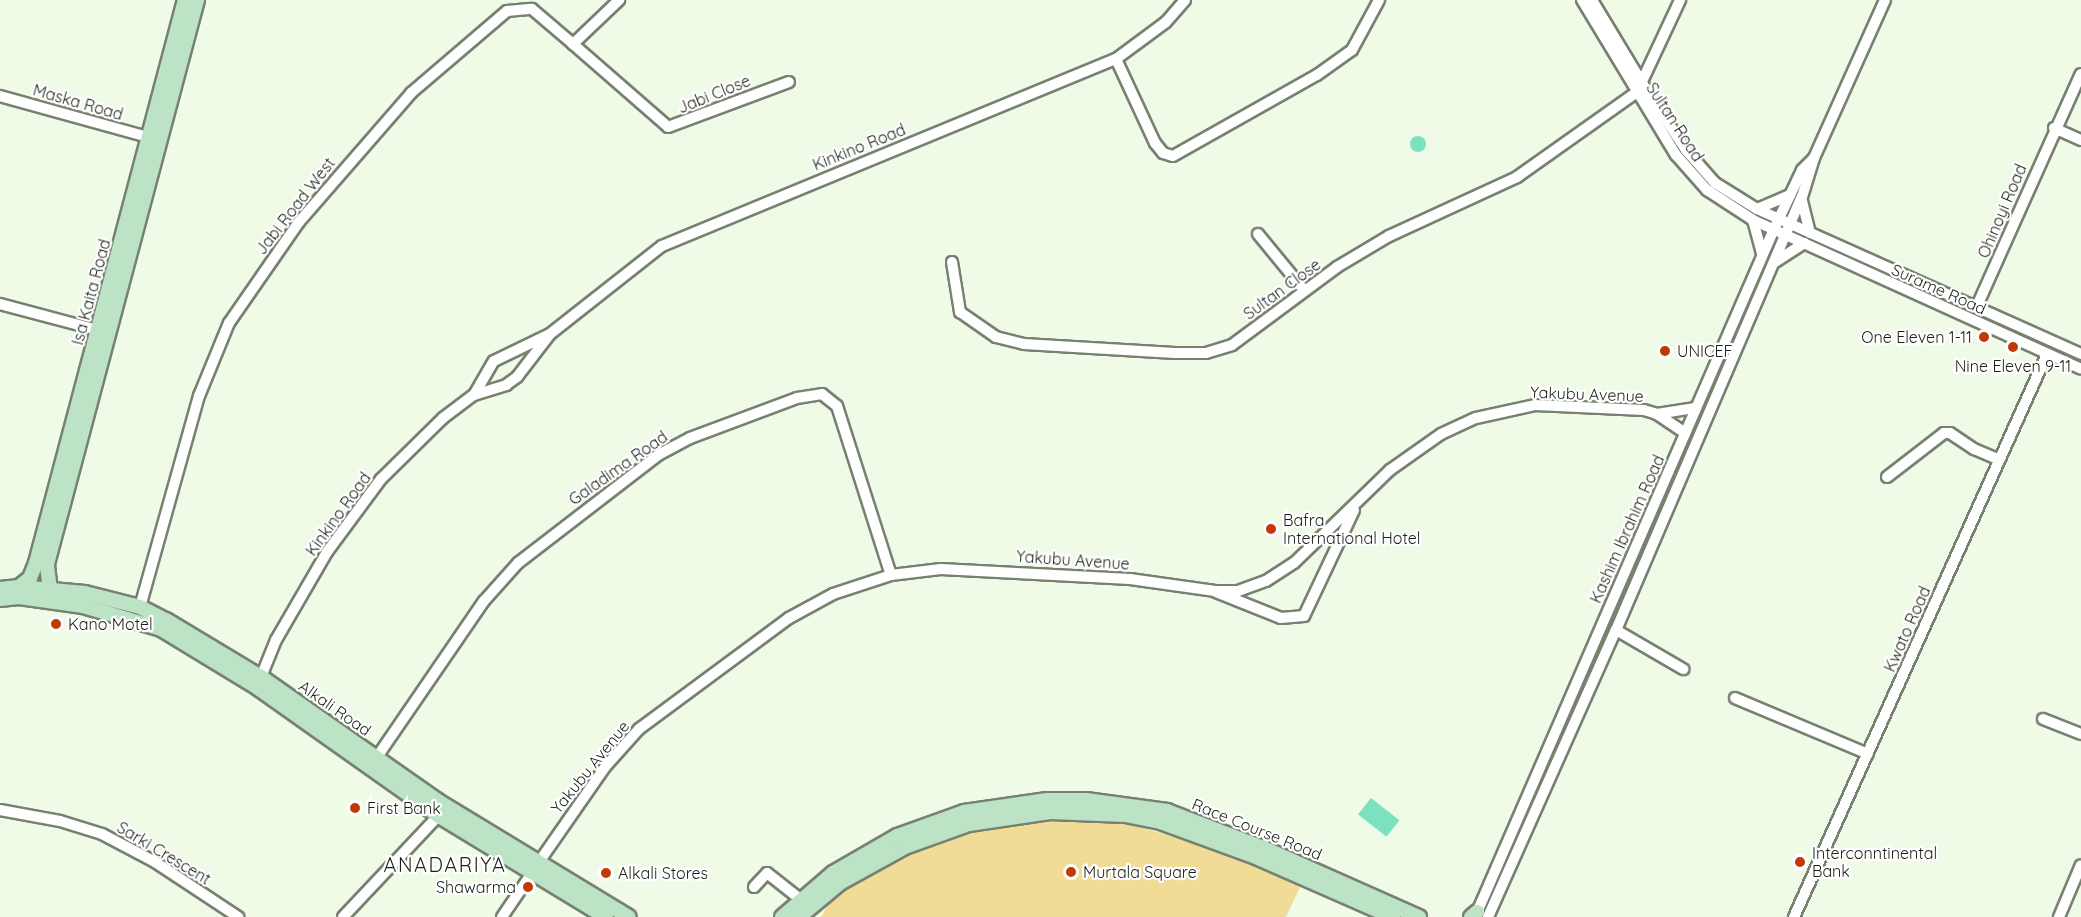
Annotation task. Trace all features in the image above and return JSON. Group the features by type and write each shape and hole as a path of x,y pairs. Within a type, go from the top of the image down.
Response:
{"main road":[{"name":"Isa Kaita Road","path":"50,590 46,564 98,330 186,0"},
{"name":"Isa Kaita Road","path":"19,587 30,578 36,563 77,430 197,0"},
{"name":"Alkali Road","path":"0,589 19,587 86,593 140,608 261,677 377,758 443,811"},
{"name":"Alkali Road","path":"0,599 19,597 83,606 161,629 258,688 443,811 535,868 606,917"},
{"name":"Race Course Road","path":"782,917 800,899 867,852 928,824 1004,804 1086,800 1167,811 1208,824 1419,917"},
{"name":"Race Course Road","path":"799,917 840,884 905,847 969,824 1050,812 1125,815 1160,822 1256,857 1393,917"},
{"name":"Alkali Road","path":"535,868 629,917"}],"street":[{"path":"573,44 619,0"},
{"name":"Kinkino Road","path":"261,677 276,640 327,552 381,479 443,418 474,395 506,385 517,377 550,334 662,246 1116,59 1166,22 1185,0"},
{"path":"1116,59 1155,143 1163,153 1173,156 1317,75 1352,50 1379,0"},
{"name":"Sultan Road","path":"1582,0 1640,88 1704,172 1776,224"},
{"name":"Sultan Road","path":"1592,0 1676,155 1697,181 1753,220 1776,224"},
{"path":"1640,88 1680,0"},
{"name":"Kashim Ibrahim Road","path":"1478,916 1616,630 1802,197 1814,158 1885,0"},
{"name":"Jabi Road West","path":"140,608 200,396 229,323 299,222 411,93 507,11 532,9 573,44"},
{"name":"Jabi Close","path":"573,44 668,127 789,82"},
{"name":"Ohinoyi Road","path":"1977,306 2054,128 2081,74"},
{"name":"Sultan Close","path":"952,262 962,315 996,337 1024,344 1206,354 1232,345 1304,290 1389,236 1517,177 1640,88"},
{"name":"Maska Road","path":"0,96 148,137"},
{"path":"2054,128 2081,140"},
{"name":"Kashim Ibrahim Road","path":"1478,916 1694,408 1776,224 1802,170 1814,158"},
{"path":"1757,209 1791,194"},
{"path":"1802,197 1810,233"},
{"path":"1753,220 1762,255"},
{"path":"1776,224 1788,230"},
{"name":"Surame Road","path":"1788,230 1810,233 2081,354"},
{"name":"Surame Road","path":"1788,230 1804,243 2081,369"},
{"path":"1258,234 1304,290"},
{"path":"1773,264 1804,243"},
{"path":"0,304 98,330"},
{"name":"Kinkino Road","path":"474,395 494,361 511,350 550,334"},
{"name":"Kwato Road","path":"1794,917 2047,354"},
{"name":"Galadima Road","path":"377,758 483,601 518,563 658,455 690,438 797,398 822,394 837,406 891,575"},
{"name":"Yakubu Avenue","path":"502,917 605,767 639,729 675,699 789,618 833,594 891,575 991,569 1130,579 1215,591 1238,591 1266,581 1294,563 1390,470 1441,434 1508,408 1535,405 1657,414 1694,408"},
{"name":"Yakubu Avenue","path":"1657,414 1685,433"},
{"path":"1887,477 1944,433 1950,433 1974,449 1998,459"},
{"path":"1215,591 1281,618 1304,616 1357,504"},
{"path":"1625,572 1638,578"},
{"path":"1616,630 1683,669"},
{"path":"1736,698 1868,754"},
{"path":"2043,719 2081,734"},
{"name":"Sarki Crescent","path":"0,810 60,821 102,834 155,862 238,917"},
{"path":"343,917 443,811"},
{"path":"2059,917 2081,865"},
{"path":"754,886 767,873 800,899"}],"shaded area":[{"path":"1418,136 1426,144 1418,152 1410,144"},
{"path":"1371,798 1399,820 1386,837 1358,815"},
{"name":"Murtala Square","path":"1051,818 1132,825 1214,848 1300,887 1286,917 821,917 833,896 900,857 971,830"}],"place":[{"name":"One Eleven 1-11","path":"1984,337"},
{"name":"Nine Eleven 9-11","path":"2013,347"},
{"name":"UNICEF","path":"1665,351"},
{"name":"Bafra International Hotel","path":"1271,529"},
{"name":"Kano Motel","path":"56,624"},
{"name":"First Bank","path":"355,808"},
{"name":"Interconntinental Bank","path":"1800,862"},
{"name":"Murtala Square","path":"1071,872"},
{"name":"Alkali Stores","path":"606,873"},
{"name":"Shawarma","path":"528,887"}],"district":[{"name":"ANADARIYA","path":"445,864"}]}
